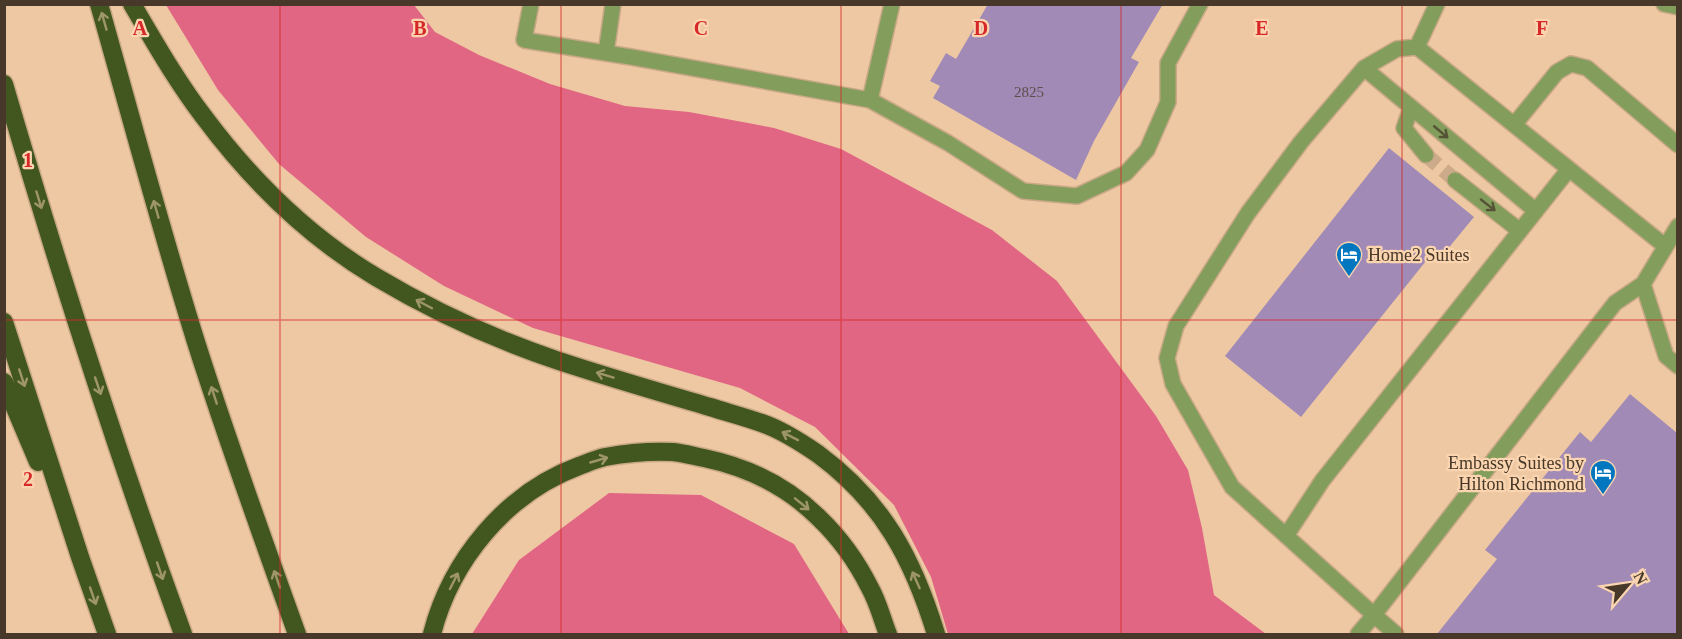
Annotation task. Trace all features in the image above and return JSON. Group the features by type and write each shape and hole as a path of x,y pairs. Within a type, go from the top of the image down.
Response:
{"highway":[{"path":"99,4 167,249 196,344 297,634"},
{"path":"132,4 174,74 204,117 258,181 314,234 375,276 479,331 556,360 768,425 802,442 831,464 861,492 879,513 903,550 926,601 936,634"},
{"path":"4,84 81,336 183,634"},
{"path":"4,322 107,634"},
{"path":"4,382 80,557"},
{"path":"432,634 452,582 470,552 508,509 545,481 562,472 603,458 635,453 675,452 726,463 749,471 787,492 819,518 846,549 871,589 888,634"}],"street":[{"path":"531,4 524,40 870,100 948,143 1023,191 1077,196 1126,173 1147,150 1168,102 1168,63 1200,4"},
{"path":"606,53 613,4"},
{"path":"870,100 891,4"},
{"path":"1417,47 1437,4"},
{"path":"1664,4 1677,7"},
{"path":"1396,634 1232,487 1173,384 1167,358 1176,326 1248,213 1301,142 1364,68 1397,49 1417,47 1665,246"},
{"path":"1514,125 1557,72 1571,64 1587,68 1677,145"},
{"path":"1364,68 1536,211"},
{"path":"1412,108 1404,128 1426,155"},
{"path":"1286,536 1322,481 1569,169"},
{"path":"1455,180 1520,231"},
{"path":"1358,634 1615,303 1643,284 1677,226"},
{"path":"1643,284 1666,356 1677,366"}],"shaded area":[{"path":"166,5 414,5 435,32 479,55 550,84 625,106 689,112 774,128 841,149 992,230 1057,281 1156,416 1188,470 1202,528 1214,595 1266,634 948,634 931,577 894,505 815,427 740,388 533,328 444,286 366,237 279,164 218,90"},
{"path":"609,493 701,495 794,544 849,634 472,634 519,560"}],"building":[{"path":"988,4 1163,4 1131,58 1139,62 1094,141 1076,180 933,98 940,86 930,81 946,53 956,59"},
{"name":"Home2 Suites","path":"1389,148 1474,217 1437,262 1430,256 1301,417 1225,356"},
{"name":"Embassy Suites by Hilton Richmond","path":"1630,394 1677,433 1677,634 1437,634 1497,559 1485,550 1580,432 1591,442"}],"tunnel":[{"path":"1426,155 1455,180"}],"place":[{"name":"Home2 Suites","path":"1349,278"},
{"name":"Embassy Suites by Hilton Richmond","path":"1603,496"}]}
